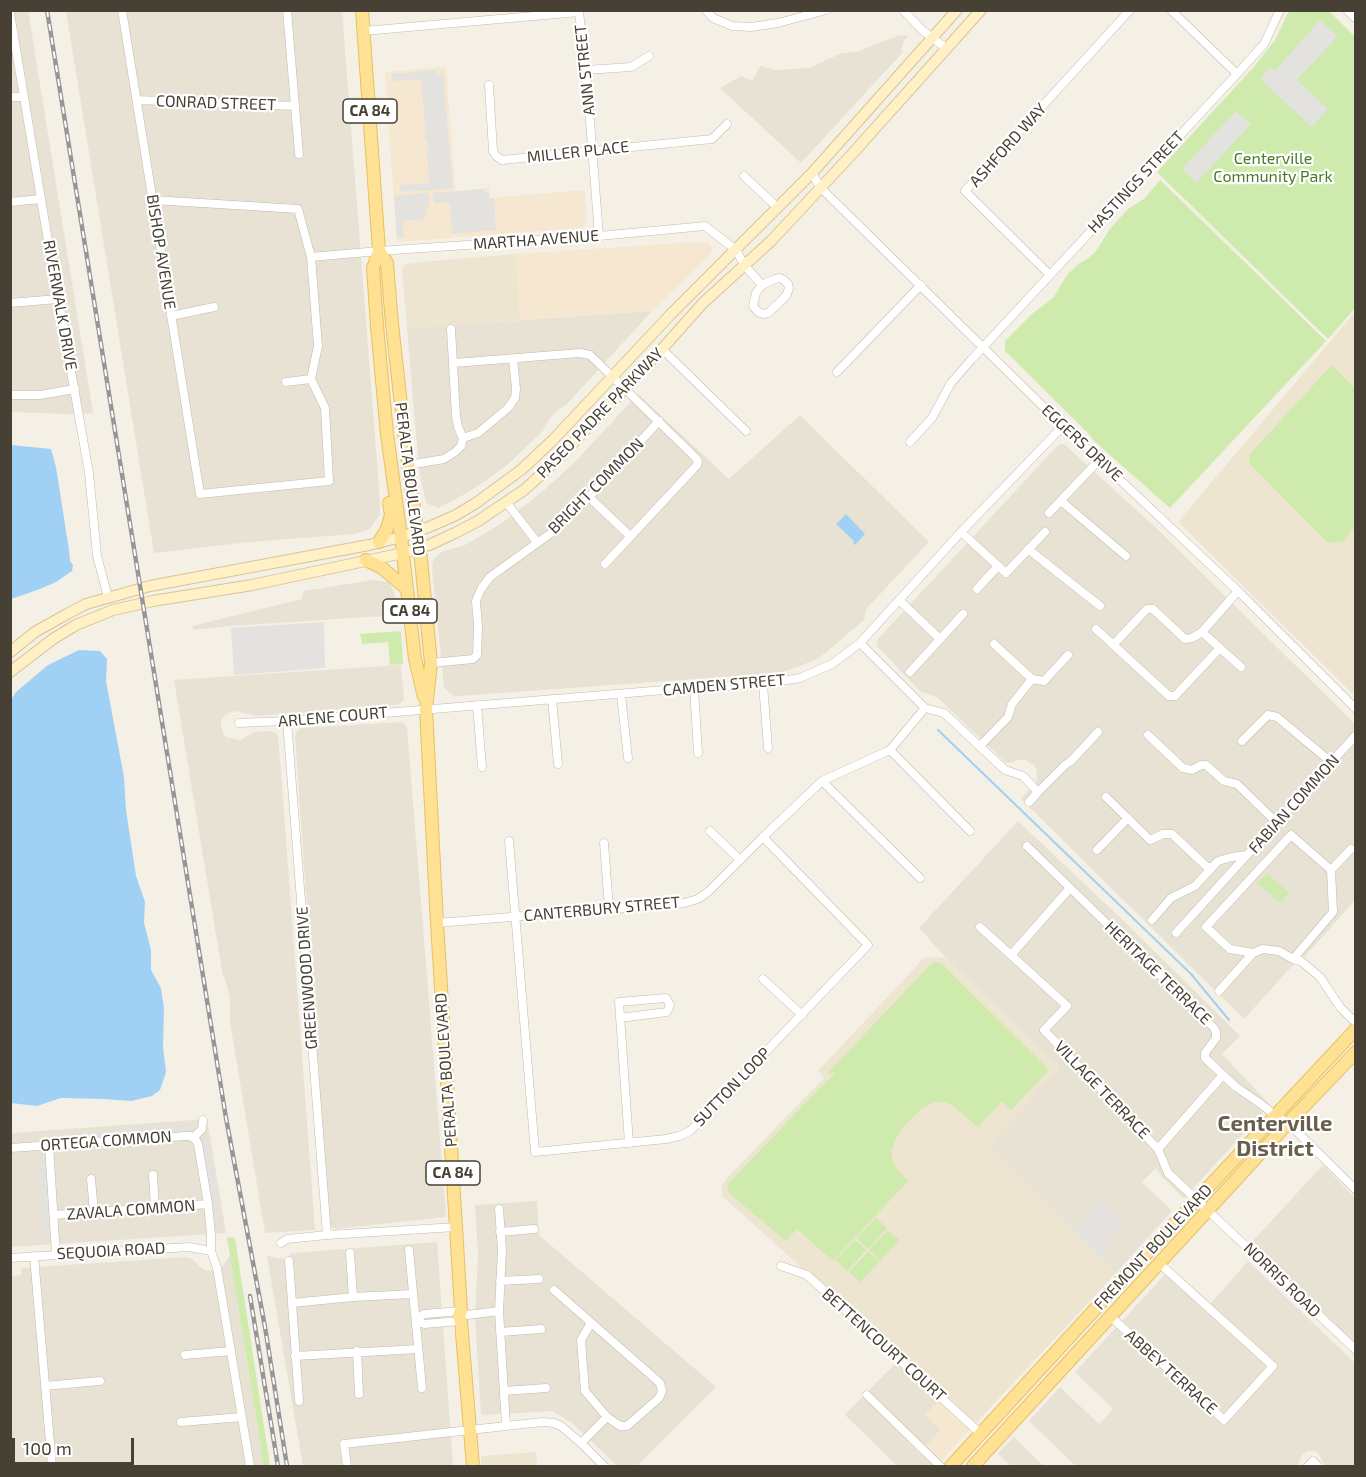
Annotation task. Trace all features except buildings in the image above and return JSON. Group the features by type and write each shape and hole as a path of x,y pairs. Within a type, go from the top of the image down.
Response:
{"main road":[{"name":"PERALTA BOULEVARD","path":"362,10 379,251 373,268 383,391 415,659 426,709"},
{"name":"PASEO PADRE PARKWAY","path":"10,652 35,632 86,604 150,586 401,537 456,515 476,503 521,470 553,440 706,278 812,173 957,10"},
{"name":"PASEO PADRE PARKWAY","path":"10,672 52,639 76,625 113,610 252,585 403,553 478,521 524,490 557,460 663,349 703,303 771,241 981,10"},
{"name":"PERALTA BOULEVARD","path":"379,251 387,263 431,663 426,709 437,924 460,1316 473,1467"},
{"path":"379,542 387,529 391,515 386,473 391,461"},
{"path":"366,560 382,568 407,589"},
{"name":"FREMONT BOULEVARD","path":"951,1467 1356,1029"},
{"name":"FREMONT BOULEVARD","path":"973,1467 1288,1123 1356,1052"}],"street":[{"name":"BISHOP AVENUE","path":"122,10 200,494 329,481 325,408 310,379"},
{"path":"287,10 299,154"},
{"path":"706,10 713,18 732,26 752,27 778,23 826,10"},
{"path":"903,10 908,17 947,49"},
{"name":"ASHFORD WAY","path":"1050,275 965,191 1130,10"},
{"path":"1172,10 1237,74"},
{"name":"HASTINGS STREET","path":"910,442 932,418 951,383 983,346 1264,44 1280,10"},
{"path":"1347,11 1356,19"},
{"name":"ANN STREET","path":"364,31 579,12 586,70 599,236"},
{"name":"RIVERWALK DRIVE","path":"10,13 89,473 97,556 108,597"},
{"path":"586,70 631,67 649,56"},
{"name":"MILLER PLACE","path":"489,85 493,151 502,160 712,139 727,124"},
{"path":"10,97 24,97"},
{"name":"CONRAD STREET","path":"137,100 295,106"},
{"name":"EGGERS DRIVE","path":"812,173 820,187 1063,426 1238,591 1356,709"},
{"path":"744,176 778,208"},
{"path":"10,202 41,199"},
{"path":"153,200 298,209 311,257 318,346 310,379 286,382"},
{"name":"MARTHA AVENUE","path":"311,257 705,226 736,250 745,266 762,285"},
{"path":"780,278 788,284 789,288 784,298 768,313 763,314 753,306 756,293 762,285 780,278"},
{"path":"837,372 921,285"},
{"path":"10,303 58,298"},
{"path":"171,316 214,307"},
{"path":"408,465 444,459 461,446 463,438 456,416 451,329"},
{"path":"663,349 746,431"},
{"path":"454,363 580,353 590,355 698,461 697,465 605,564"},
{"path":"463,438 478,433 508,408 515,398 513,359"},
{"path":"10,395 40,395 75,389"},
{"name":"BRIGHT COMMON","path":"431,663 473,659 477,654 476,601 481,589 490,578 551,532 589,497 659,421"},
{"name":"CAMDEN STREET","path":"426,709 763,684 800,678 832,664 860,643 961,532 1063,426"},
{"path":"1049,513 1100,459"},
{"path":"589,497 630,536"},
{"path":"1061,501 1126,556"},
{"path":"506,502 537,542"},
{"path":"961,532 1006,573 1045,532"},
{"path":"1029,549 1100,606"},
{"path":"977,589 998,566"},
{"path":"1113,645 1147,609 1153,609 1185,639 1192,638 1202,632 1238,591"},
{"path":"899,600 940,639"},
{"path":"910,672 963,614"},
{"path":"1096,629 1169,696 1175,696 1220,648"},
{"path":"1202,632 1241,667"},
{"path":"860,643 925,708 944,713 1005,770 1023,776 1038,792"},
{"path":"994,644 1032,679 1044,681 1068,655"},
{"path":"980,746 1008,717 1012,704 1032,679"},
{"path":"763,684 768,748"},
{"path":"694,688 699,753"},
{"path":"621,694 628,758"},
{"path":"552,699 558,764"},
{"path":"477,705 482,767"},
{"name":"CANTERBURY STREET","path":"437,924 684,903 698,898 710,891 822,781 890,750 925,708"},
{"name":"ARLENE COURT","path":"239,723 426,709"},
{"path":"1242,741 1268,715 1277,717 1331,762"},
{"name":"GREENWOOD DRIVE","path":"287,721 327,1235"},
{"path":"1029,802 1098,732"},
{"path":"1148,735 1183,768 1192,770 1206,765 1224,781 1237,784 1276,822"},
{"name":"FABIAN COMMON","path":"1176,933 1356,735"},
{"path":"890,750 970,831"},
{"path":"822,781 920,878"},
{"path":"1106,797 1150,840 1163,834 1172,834 1208,867 1212,867"},
{"path":"1097,850 1128,818"},
{"path":"710,831 741,860"},
{"path":"1253,953 1230,949 1206,927 1291,835 1331,870 1333,912 1293,959"},
{"name":"SUTTON LOOP","path":"516,916 535,1152 679,1136 690,1131 868,945 763,837"},
{"path":"509,841 516,916"},
{"path":"604,843 609,909"},
{"name":"HERITAGE TERRACE","path":"1027,846 1214,1028 1216,1038 1205,1053 1205,1058 1236,1087 1288,1123 1356,1190"},
{"path":"1331,870 1351,849"},
{"path":"1152,920 1171,898 1195,886 1218,861 1247,855"},
{"path":"1011,955 1070,888"},
{"name":"VILLAGE TERRACE","path":"980,927 1067,1006 1044,1030 1158,1149 1168,1173 1208,1210"},
{"path":"1219,992 1253,953 1263,949 1279,951 1301,961 1320,977 1340,1007 1356,1023"},
{"path":"763,978 802,1015"},
{"path":"620,1018 667,1012 670,1005 666,998 619,1002 620,1018 629,1143"},
{"path":"1158,1149 1223,1075"},
{"path":"193,1138 202,1129 203,1120"},
{"name":"ORTEGA COMMON","path":"10,1148 186,1136 198,1143 208,1204 211,1251 217,1268 250,1467"},
{"path":"49,1146 57,1254"},
{"path":"153,1175 155,1208"},
{"path":"92,1179 94,1212"},
{"name":"ZAVALA COMMON","path":"54,1215 208,1204"},
{"path":"499,1209 502,1250 499,1311 506,1426"},
{"name":"NORRIS ROAD","path":"1208,1210 1356,1350"},
{"path":"281,1243 287,1239 327,1235 456,1227"},
{"path":"500,1232 534,1229"},
{"name":"SEQUOIA ROAD","path":"10,1258 189,1246 211,1251"},
{"path":"410,1250 422,1388"},
{"path":"350,1253 353,1298"},
{"path":"34,1256 52,1467"},
{"path":"289,1261 299,1401"},
{"name":"ABBEY TERRACE","path":"1110,1316 1224,1420 1274,1366 1159,1263"},
{"name":"BETTENCOURT COURT","path":"781,1266 807,1275 981,1434"},
{"path":"500,1281 539,1279"},
{"path":"554,1290 660,1383 662,1390 658,1398 627,1426 620,1426 607,1417 585,1391 581,1340 591,1323"},
{"path":"292,1303 413,1294"},
{"path":"416,1320 424,1324 499,1311"},
{"path":"500,1332 541,1329"},
{"path":"296,1356 418,1348"},
{"path":"186,1355 231,1352"},
{"path":"357,1352 359,1394"},
{"path":"45,1386 100,1381"},
{"path":"504,1391 546,1388"},
{"path":"867,1395 940,1467"},
{"path":"181,1422 242,1417"},
{"path":"581,1443 607,1417"},
{"path":"347,1467 344,1444 542,1422 561,1426 604,1467"}],"shaded area":[{"path":"28,10 93,413 11,412 10,11"},
{"path":"66,11 342,11 380,502 380,514 370,529 355,534 249,542 154,553"},
{"path":"1320,20 1338,36 1297,80 1328,109 1312,127 1260,79 1270,67 1275,71"},
{"path":"900,35 908,36 901,48 903,52 801,163 720,88 741,76 752,81 760,66 775,70 809,68 842,53 856,52"},
{"path":"446,67 455,191 489,188 490,198 585,190 586,222 584,226 397,242 385,72"},
{"path":"436,70 437,74 443,73 453,188 400,192 400,185 429,183 428,152 427,140 425,140 421,79 392,81 392,74"},
{"path":"1236,111 1251,124 1196,183 1182,169"},
{"path":"484,189 484,192 489,192 489,198 494,198 496,230 452,234 450,202 434,203 433,193"},
{"path":"429,193 430,200 424,219 403,221 404,238 397,238 394,196"},
{"path":"709,243 713,249 709,256 652,311 520,320 516,254"},
{"path":"516,254 520,320 407,328 402,270 405,265"},
{"path":"652,311 567,404 556,411 543,431 508,464 487,480 438,508 426,503 420,475 407,328"},
{"path":"1355,312 1355,696 1178,522"},
{"path":"638,394 729,479 800,415 929,542 867,608 864,620 819,658 779,673 458,696 450,694 444,687 433,560 441,552 465,545 502,523 543,491 574,463"},
{"path":"1059,444 1064,444 1156,528 1355,724 1355,900 1301,961 1291,967 1244,1019 1021,799 1036,783 1037,771 1034,765 1025,760 1005,762 938,698 920,691 877,646 878,639"},
{"path":"373,580 389,582 394,592 398,615 194,630 192,626 302,599 303,591"},
{"path":"324,622 325,668 234,675 231,628"},
{"path":"401,665 404,700 397,705 257,716 234,711 226,714 221,720 223,733 227,738 240,740 255,732 276,733 281,772 315,1230 265,1233 230,1022 230,1000 223,977 174,680"},
{"path":"402,722 407,727 446,1214 445,1217 335,1229 329,1224 295,736 301,728"},
{"path":"1018,821 1128,925 1240,1036 1222,1054 1270,1105 1184,1198 1156,1168 1142,1182 1172,1211 1116,1273 988,1145 1058,1070 1059,1066 946,958 919,928"},
{"path":"925,957 946,958 1059,1066 1058,1070 989,1145 1116,1273 975,1424 722,1196 722,1185 727,1178 824,1078 818,1071"},
{"path":"207,1119 226,1233 11,1247 11,1133"},
{"path":"192,1126 190,1132 52,1141 51,1135 173,1127"},
{"path":"206,1138 216,1184 221,1229 216,1229 201,1141"},
{"path":"45,1156 50,1240 44,1240 38,1157"},
{"path":"1323,1165 1355,1198 1355,1345 1249,1245"},
{"path":"537,1201 539,1235 716,1387 637,1466 617,1466 572,1423 552,1411 485,1415 481,1413 475,1318 478,1254 475,1205"},
{"path":"1101,1201 1124,1223 1106,1240 1109,1244 1101,1258 1062,1219 1064,1217 1079,1230 1082,1220"},
{"path":"437,1242 453,1466 303,1466 267,1256 285,1259 292,1253"},
{"path":"230,1255 264,1466 11,1466 11,1276 21,1275 21,1268 187,1257 208,1271 217,1270 223,1266"},
{"path":"1248,1261 1355,1363 1355,1466 1325,1466 1318,1453 1308,1451 1303,1454 1297,1466 1076,1466 1029,1421 1060,1387 1099,1424 1113,1409 1075,1372 1171,1268 1211,1303"},
{"path":"899,1360 940,1400 941,1430 924,1448 868,1391"},
{"path":"863,1396 934,1466 897,1466 845,1415"},
{"path":"940,1400 971,1428 939,1463 924,1448 941,1430 925,1414"},
{"path":"1014,1437 1044,1466 1011,1466 998,1454"},
{"path":"536,1452 537,1466 481,1466 481,1456"}],"green space":[{"name":"Centerville Community Park","path":"1289,11 1329,11 1355,37 1355,308 1328,339 1157,172 1253,68 1275,40"},
{"path":"1160,180 1326,341 1170,508 1092,439 1005,351 1005,341 1032,314 1054,297 1067,275 1097,250 1109,230 1128,209 1144,199"},
{"path":"1332,365 1355,389 1356,526 1342,542 1328,543 1250,464 1249,455"},
{"path":"401,631 403,664 390,665 388,642 362,644 359,634"},
{"path":"1267,873 1289,893 1280,903 1258,883"},
{"path":"935,962 941,963 1049,1070 1011,1110 1002,1101 978,1127 945,1102 935,1102 918,1112 905,1125 895,1140 892,1150 896,1168 908,1181 833,1261 797,1229 786,1241 728,1192 728,1184 836,1073 827,1074"},
{"path":"876,1218 887,1228 868,1249 857,1238"},
{"path":"888,1230 899,1240 880,1261 869,1250"},
{"path":"227,1237 235,1238 270,1466 264,1466"},
{"path":"855,1240 866,1250 847,1271 836,1260"},
{"path":"868,1252 879,1262 860,1282 849,1272"}],"water":[{"path":"11,445 51,449 56,467 70,561 73,565 72,571 56,582 11,599"},
{"path":"846,514 865,534 855,545 854,541 836,524"},
{"path":"79,650 100,651 107,659 106,681 124,777 126,810 136,876 145,902 144,923 151,950 151,970 161,988 164,1008 163,1047 166,1072 160,1090 152,1096 131,1101 61,1098 37,1106 11,1103 11,700 16,692 48,665"}],"waterway":[{"path":"938,730 1191,974 1229,1020"}],"railway":[{"path":"47,10 226,1118 265,1327 287,1466"},
{"path":"250,1296 278,1466"}],"district":[{"name":"Centerville District","path":"1275,1136"}]}
